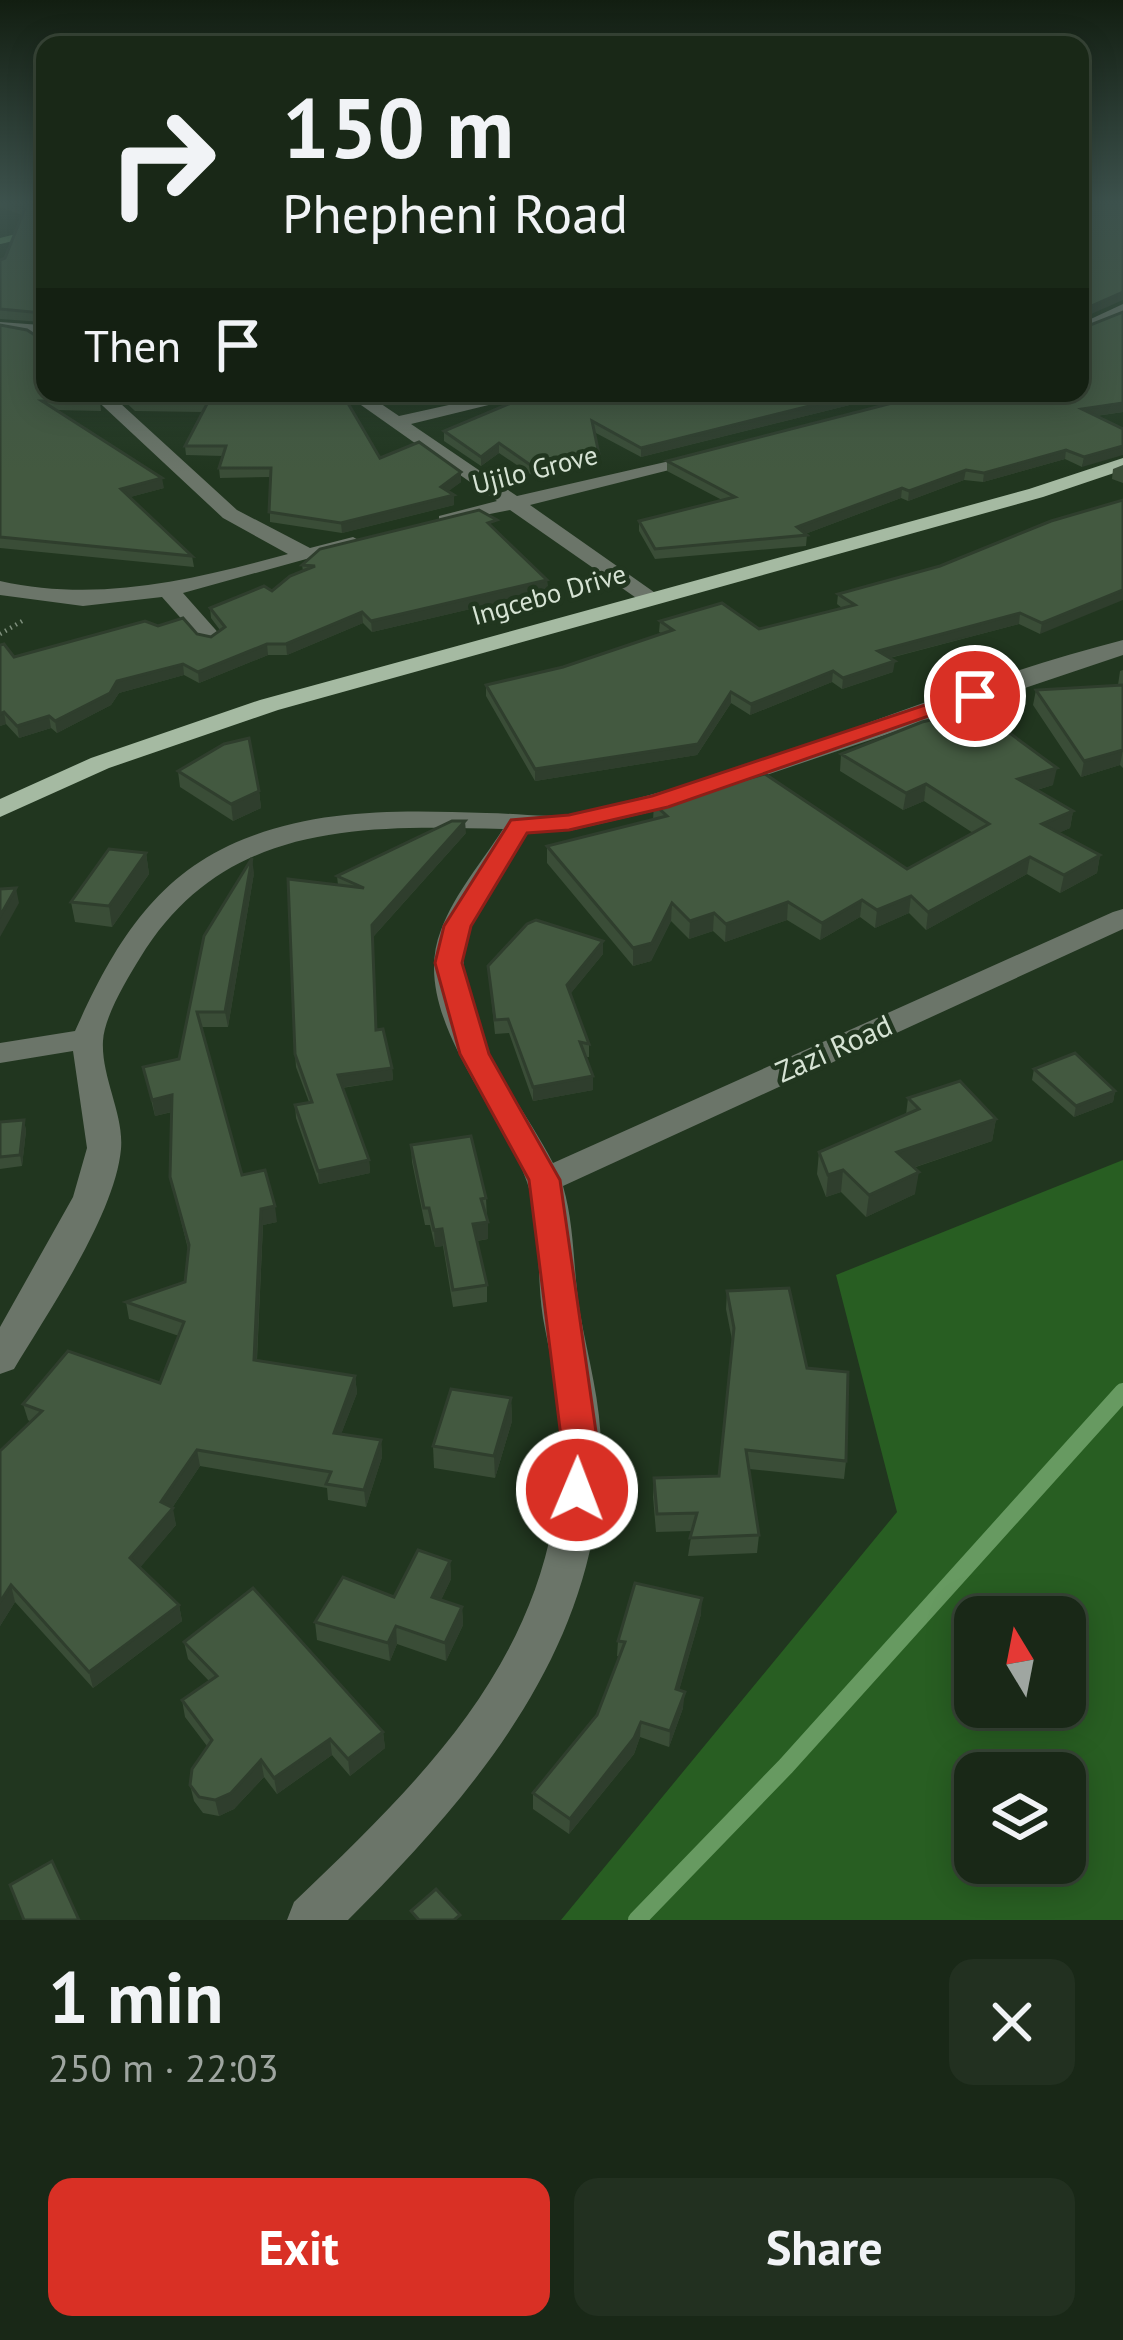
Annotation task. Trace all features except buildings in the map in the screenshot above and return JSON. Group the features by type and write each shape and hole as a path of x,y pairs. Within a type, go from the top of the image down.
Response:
{"main road":[{"name":"Ingcebo Drive","path":"0,809 100,764 236,715 1036,493 1123,464"}],"street":[{"path":"1089,326 1123,309"},
{"path":"0,331 36,332"},
{"path":"108,402 230,514 307,555"},
{"path":"367,402 650,597"},
{"path":"397,422 487,402"},
{"name":"Ujilo Grove","path":"419,526 732,448"},
{"path":"0,588 59,598 165,587 374,538"},
{"path":"165,587 210,637"},
{"path":"0,1359 55,1269 90,1197 104,1148 87,1039 117,971 148,921 188,880 217,862 324,824 425,819 519,826 569,823 659,802 1123,647"},
{"path":"312,1920 436,1800 509,1702 544,1630 573,1527 581,1453 544,1180 475,1054 448,963 458,926 519,826"},
{"name":"Zazi Road","path":"544,1180 1123,918"},
{"path":"0,1053 87,1039"}],"green space":[{"path":"1123,1160 1123,1920 561,1920 897,1512 836,1275"}],"waterway":[{"path":"637,1920 786,1766 1123,1392"}],"route":[{"path":"577,1490 581,1453 544,1180 475,1054 448,963 458,926 519,826 569,823 659,802 975,696"}]}
